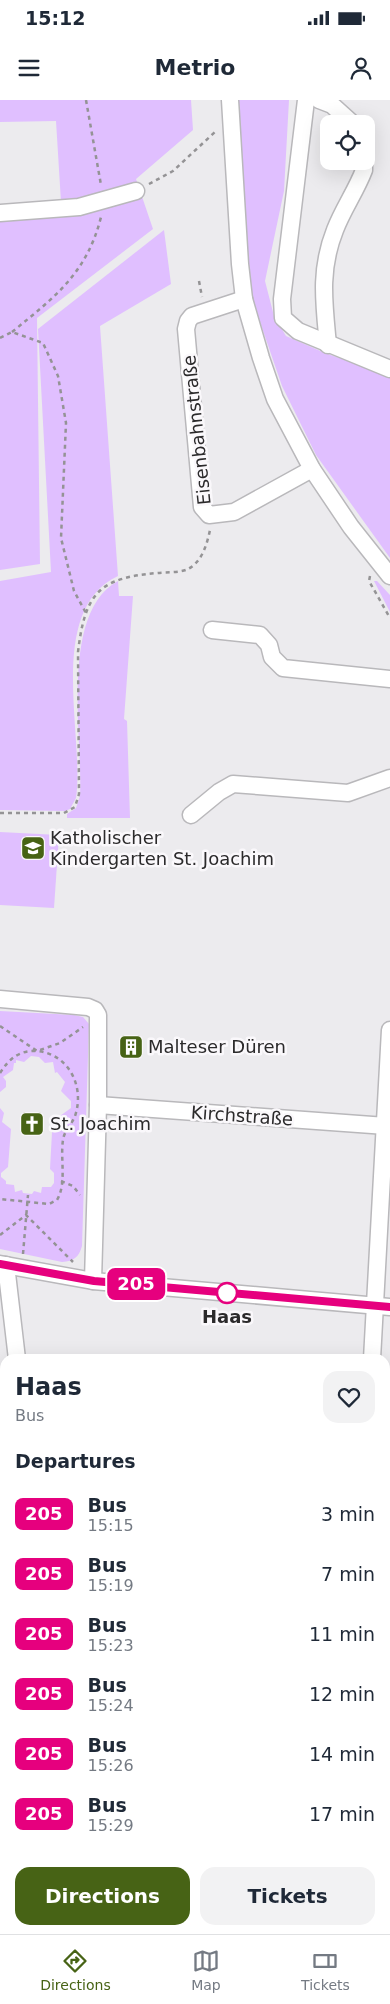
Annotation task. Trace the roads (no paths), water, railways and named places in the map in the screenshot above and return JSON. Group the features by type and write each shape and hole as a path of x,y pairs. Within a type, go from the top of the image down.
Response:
{"street":[{"path":"306,100 282,299 283,318 298,331 390,369"},
{"path":"319,100 332,105 343,115"},
{"path":"230,108 244,299 275,399 312,469 374,557 390,576"},
{"path":"328,345 323,292 324,269 335,230 364,170"},
{"path":"0,213 58,210 104,202 136,191"},
{"name":"Eisenbahnstraße","path":"244,299 192,316 188,321 186,329 202,507 205,512 214,516 234,512 312,469"},
{"path":"212,630 260,635 268,645 272,657 283,668 390,679"},
{"path":"191,815 219,792 233,784 348,793 390,778"},
{"path":"0,1000 88,1006 95,1010 99,1022 92,1280"},
{"path":"373,1354 382,1306 390,1030"},
{"name":"Kirchstraße","path":"98,1105 388,1125"},
{"path":"16,1354 3,1265 92,1280 382,1306"}],"place":[{"name":"Katholischer Kindergarten St. Joachim","path":"33,848"},
{"name":"Malteser Düren","path":"131,1047"},
{"name":"St. Joachim","path":"32,1124"},
{"name":"Haas","path":"227,1293"}]}
